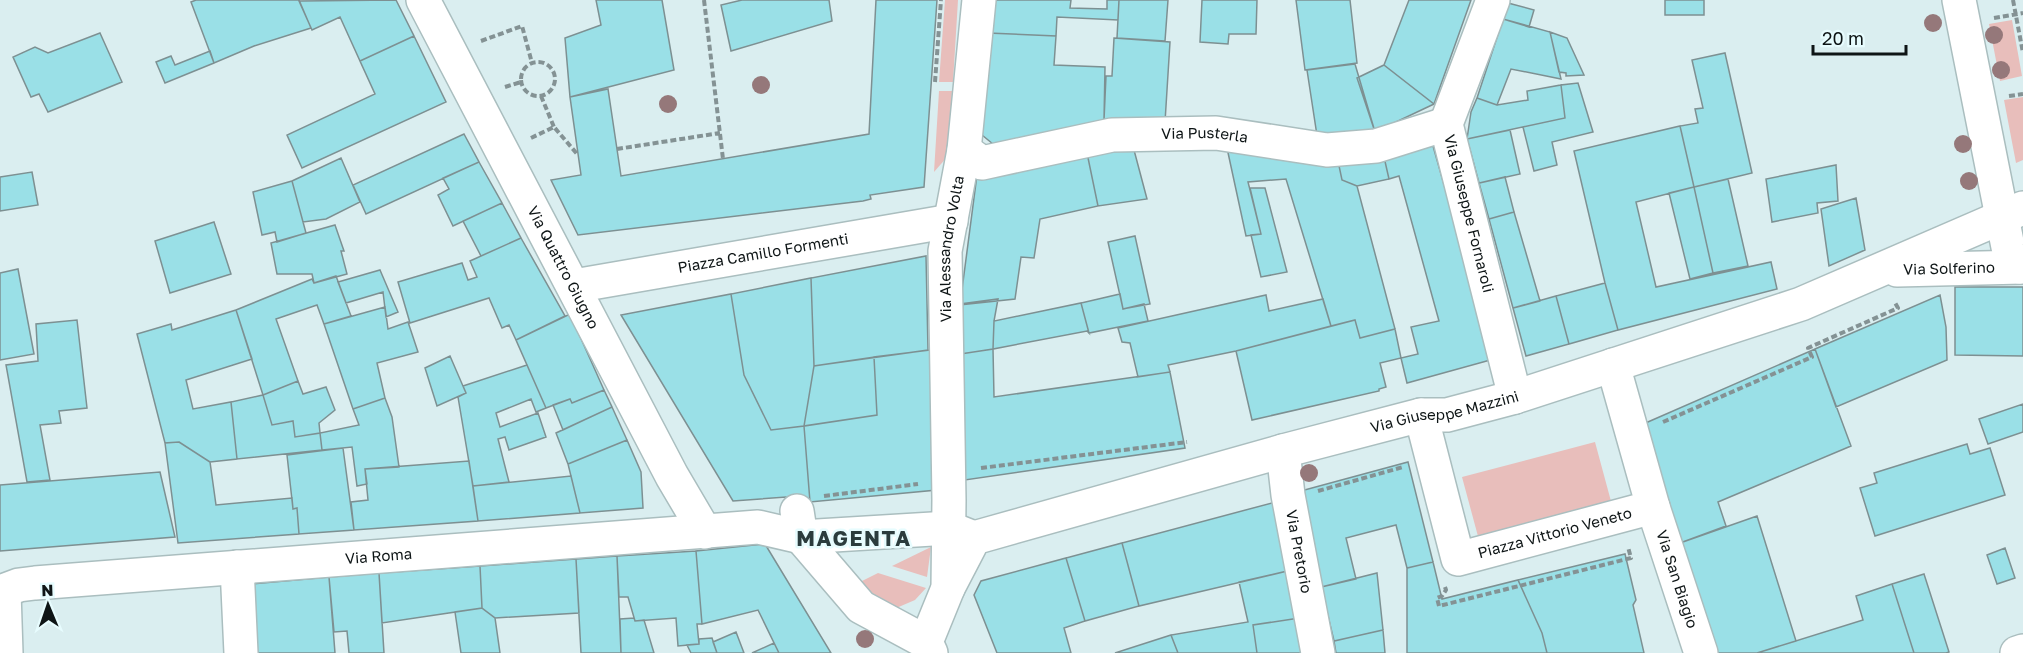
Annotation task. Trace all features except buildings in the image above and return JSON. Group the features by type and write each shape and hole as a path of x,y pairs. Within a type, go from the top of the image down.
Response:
{"street":[{"name":"Via Quattro Giugno","path":"423,0 672,476 705,532"},
{"name":"Via Alessandro Volta","path":"949,512 945,251 964,150 979,0"},
{"name":"Via Giuseppe Fornaroli","path":"1493,0 1446,124 1515,397"},
{"name":"Via Solferino","path":"1959,0 2013,212 2008,247 2021,267"},
{"name":"Via Pusterla","path":"964,150 981,163 1112,135 1216,133 1327,150 1376,146 1446,124"},
{"name":"Via Giuseppe Mazzini","path":"806,515 949,512 1283,451 1421,415 1447,415 1515,397 1801,304 2013,212"},
{"name":"Piazza Camillo Formenti","path":"574,286 951,221"},
{"name":"Via Solferino","path":"1880,270 2021,267"},
{"path":"1613,365 1653,507"},
{"name":"Piazza Vittorio Veneto","path":"1421,415 1458,559 1653,507"},
{"name":"Via Pretorio","path":"1283,451 1288,495 1318,653"},
{"name":"Via San Biagio","path":"1653,507 1701,653"},
{"path":"806,515 861,607 928,647 948,588 949,512"},
{"name":"Via Roma","path":"2,591 19,585 758,527 806,515"},
{"path":"237,567 241,653"},
{"path":"2,591 6,653"},
{"path":"2017,653 2023,651"}],"path":[{"path":"704,0 723,159"},
{"path":"2013,0 2023,53"},
{"path":"449,53 522,26 531,63"},
{"path":"543,62 552,69 555,75 551,91 541,96 530,95 521,82 523,71 531,63 543,62"},
{"path":"541,96 554,127 578,155"},
{"path":"501,151 554,127"},
{"path":"617,149 720,133"},
{"path":"1660,423 1812,357 1808,348 1898,308 1880,270"},
{"path":"980,468 1184,442"},
{"path":"1310,494 1408,466"},
{"path":"806,515 949,512"},
{"path":"1442,596 1437,598 1439,606 1626,559"}],"shaded area":[{"path":"945,0 958,0 953,82 939,82"},
{"path":"2012,20 2022,76 2000,81 1989,24"},
{"path":"939,91 952,91 948,156 934,172"},
{"path":"2023,97 2023,160 2016,163 2004,100"},
{"path":"1595,442 1612,505 1479,540 1462,477"},
{"path":"931,547 927,577 892,566"},
{"path":"878,573 926,588 915,600 894,609 854,585"}],"district":[{"name":"MAGENTA","path":"854,539"}]}
